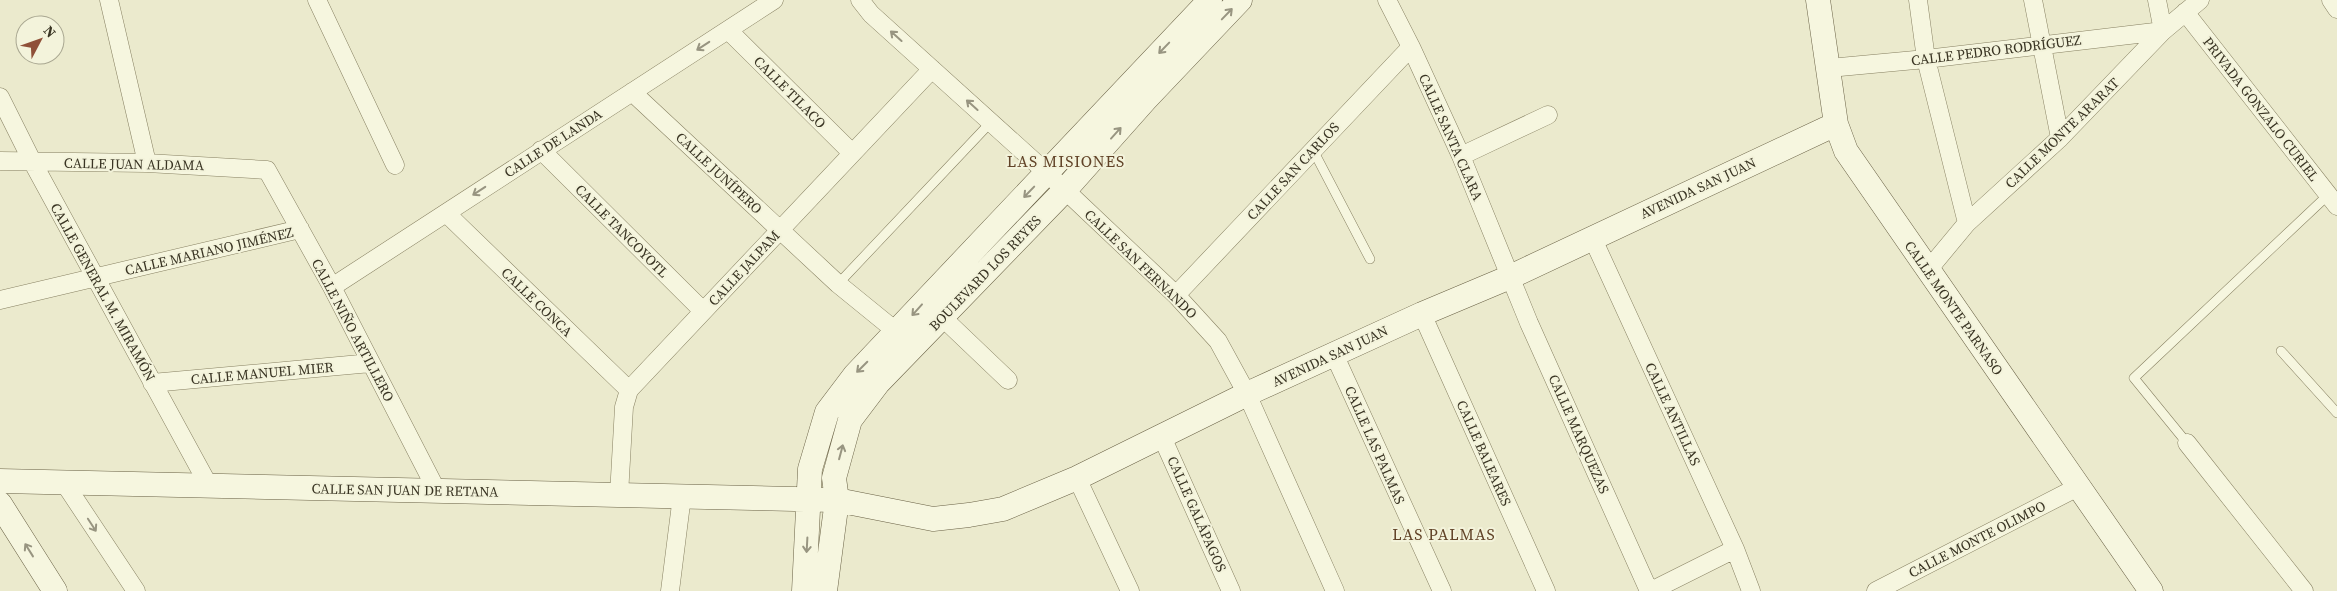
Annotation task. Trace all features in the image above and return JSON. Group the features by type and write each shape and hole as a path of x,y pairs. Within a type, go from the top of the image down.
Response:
{"street":[{"path":"109,0 147,163"},
{"path":"316,0 395,164"},
{"name":"CALLE DE LANDA","path":"332,287 774,0"},
{"name":"CALLE SAN FERNANDO","path":"860,0 871,14 1047,173 1176,295 1218,340 1247,394 1335,591"},
{"name":"BOULEVARD LOS REYES","path":"804,591 810,469 826,412 855,375 1210,0"},
{"name":"BOULEVARD LOS REYES","path":"825,591 837,500 834,478 850,420 878,383 1065,190 1145,100 1240,0"},
{"name":"CALLE SANTA CLARA","path":"1387,0 1411,47 1461,156 1510,277"},
{"name":"CALLE MONTE PARNASO","path":"1818,0 1836,124 1846,152 2151,591"},
{"path":"1918,0 1926,59 1967,223"},
{"path":"2033,0 2060,138"},
{"path":"2157,0 2163,31"},
{"name":"CALLE MONTE ARARAT","path":"1928,270 1967,223 2060,138 2163,31 2200,0"},
{"path":"2331,0 2337,9"},
{"name":"PRIVADA GONZALO CURIEL","path":"2186,12 2332,201"},
{"name":"CALLE TILACO","path":"728,30 852,154"},
{"name":"CALLE PEDRO RODRÍGUEZ","path":"1829,68 1926,59 2163,31"},
{"name":"CALLE SAN CARLOS","path":"1176,295 1411,47"},
{"name":"CALLE JALPAM","path":"629,390 932,69"},
{"name":"CALLE JUNÍPERO","path":"632,92 838,284 897,332"},
{"name":"CALLE GENERAL M. MIRAMÓN","path":"0,97 33,162 209,486"},
{"path":"1461,156 1548,115"},
{"name":"AVENIDA SAN JUAN","path":"809,499 837,500 933,519 1002,509 1077,478 1247,394 1422,314 1510,277 1836,124"},
{"name":"CALLE TANCOYOTL","path":"541,150 703,311"},
{"name":"CALLE JUAN ALDAMA","path":"0,161 147,163 268,170"},
{"name":"CALLE NIÑO ARTILLERO","path":"268,170 332,287 437,491"},
{"name":"CALLE CONCA","path":"446,213 629,390"},
{"name":"CALLE MARIANO JIMÉNEZ","path":"0,300 300,229"},
{"name":"CALLE ANTILLAS","path":"1592,237 1735,549 1750,591"},
{"name":"CALLE MARQUEZAS","path":"1510,277 1650,591"},
{"name":"CALLE BALEARES","path":"1422,314 1546,591"},
{"path":"943,318 1008,380"},
{"name":"CALLE LAS PALMAS","path":"1334,354 1442,591"},
{"name":"CALLE MANUEL MIER","path":"152,383 371,363"},
{"path":"618,495 624,407 629,390"},
{"name":"CALLE GALÁPAGOS","path":"1162,437 1231,591"},
{"path":"2187,442 2304,591"},
{"path":"1077,478 1130,591"},
{"name":"CALLE SAN JUAN DE RETANA","path":"0,481 65,484 809,499"},
{"path":"65,484 136,591"},
{"name":"CALLE MONTE OLIMPO","path":"1876,591 2078,487"},
{"path":"670,591 682,496"},
{"path":"0,504 55,591"},
{"path":"1650,591 1735,549"}],"lane":[{"path":"838,284 991,122"},
{"path":"1313,150 1370,258"},
{"path":"2187,442 2134,378 2332,201"},
{"path":"2281,351 2337,413"}],"district":[{"name":"LAS MISIONES","path":"1066,161"},
{"name":"LAS PALMAS","path":"1444,534"}]}
